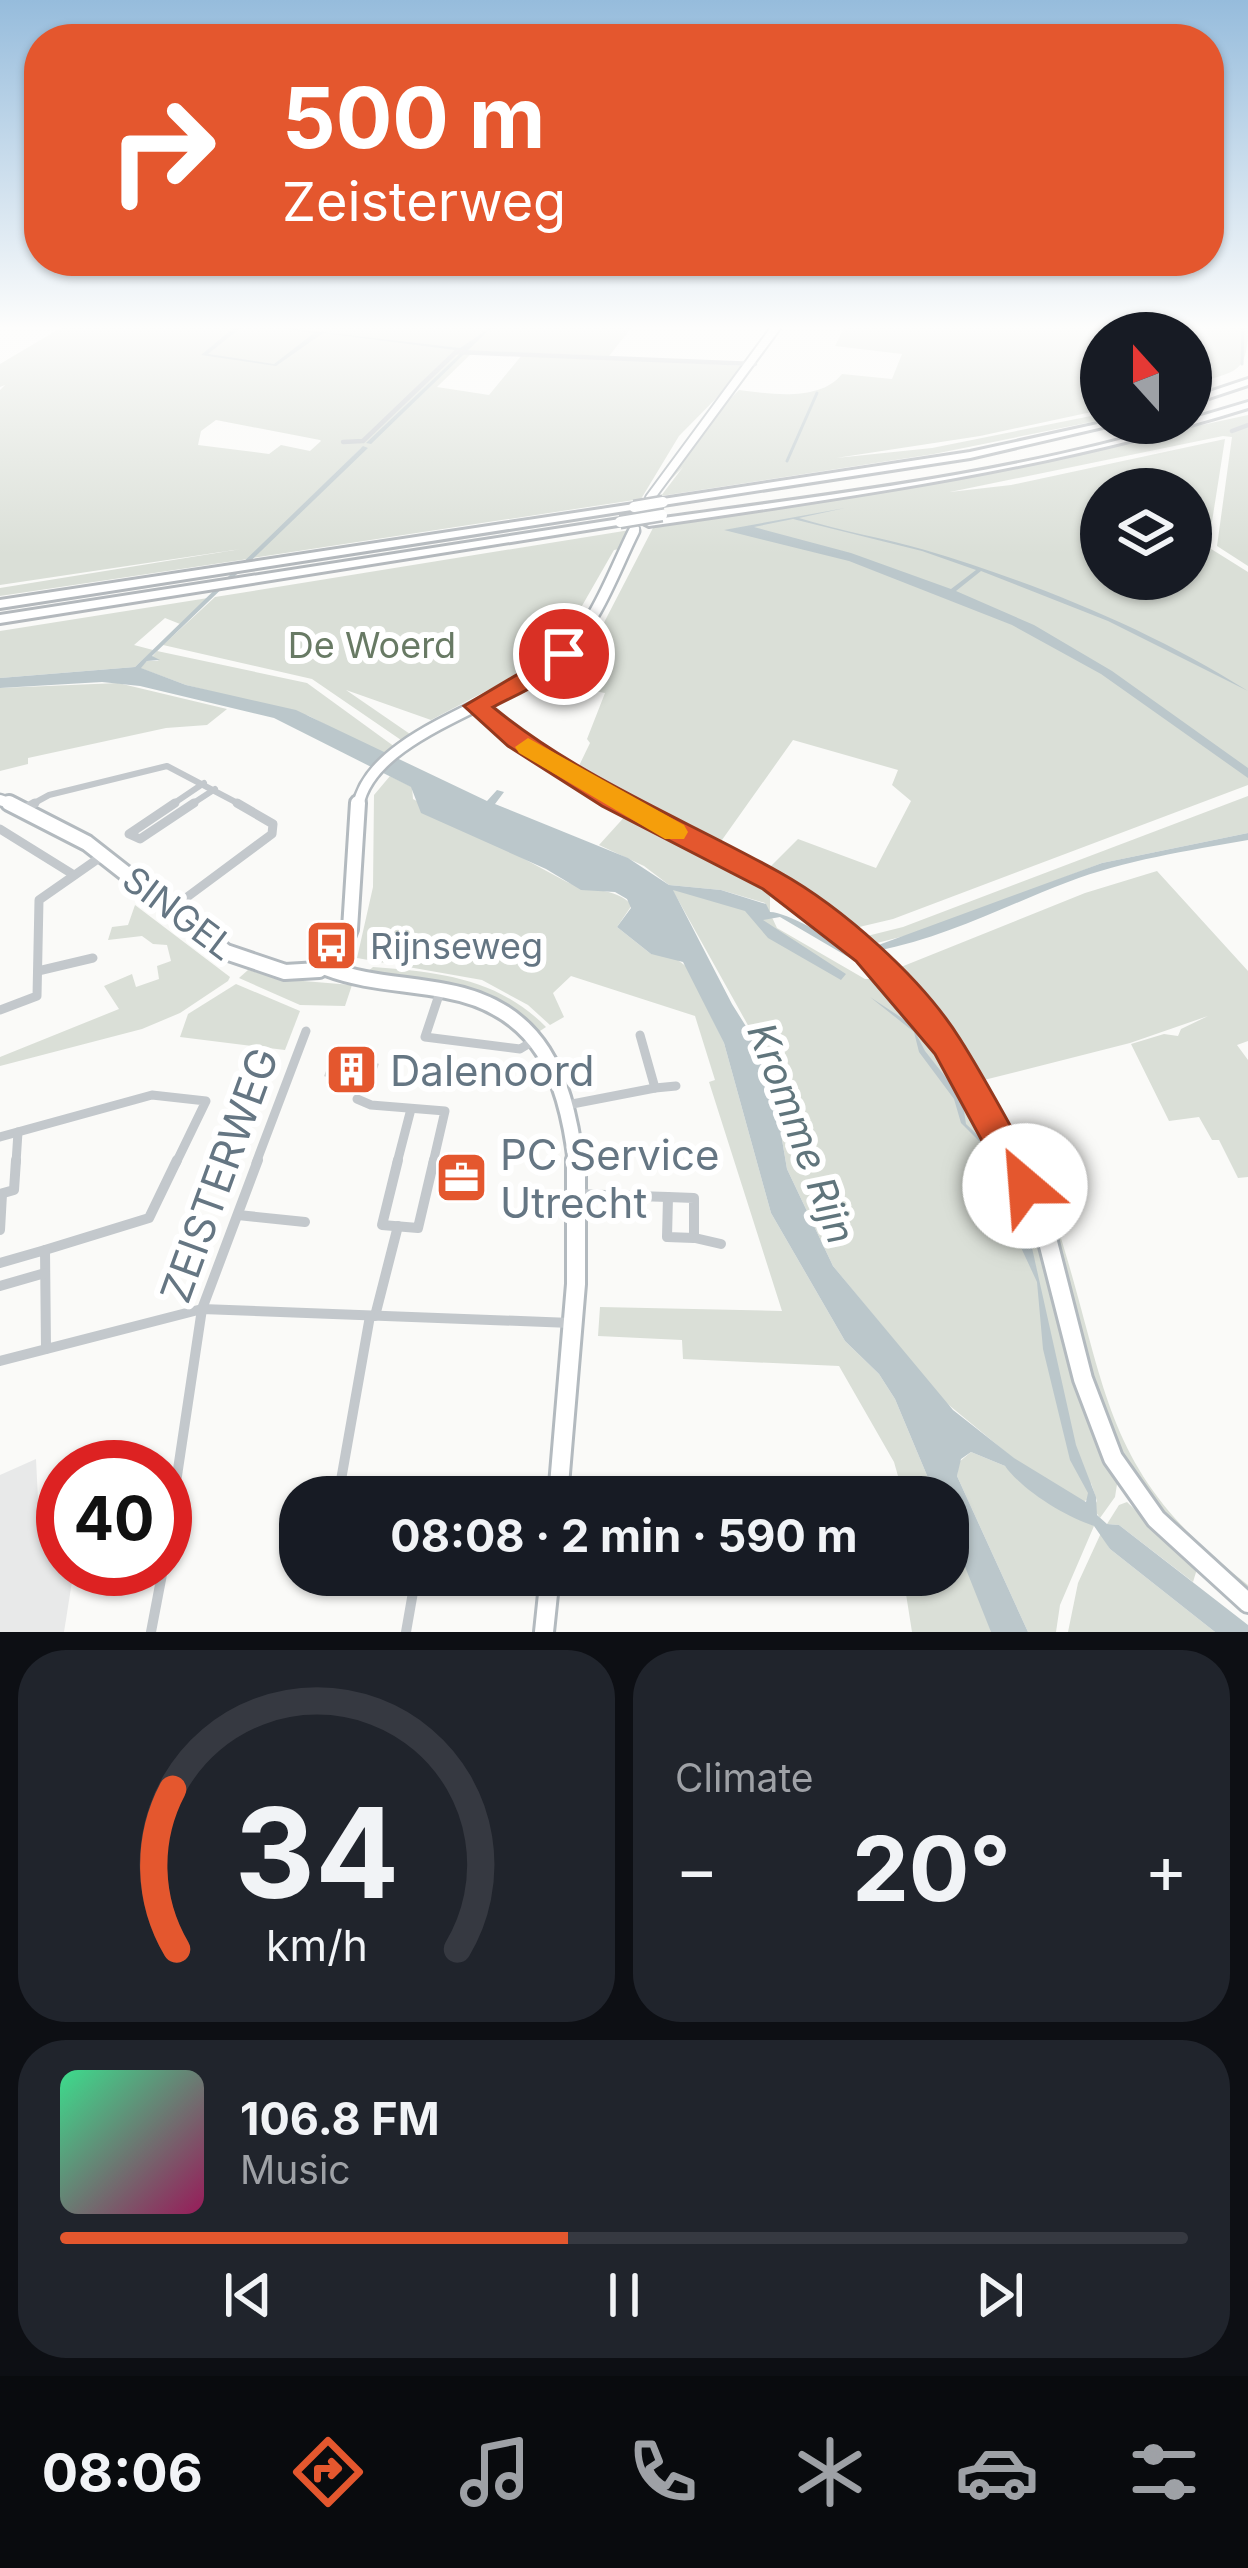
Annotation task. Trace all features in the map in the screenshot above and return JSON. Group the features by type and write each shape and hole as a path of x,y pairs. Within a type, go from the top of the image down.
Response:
{"highway":[{"path":"1212,410 1243,402"},
{"path":"0,619 213,585 251,565 859,489 1104,446 1244,402"},
{"path":"628,526 658,501 847,475 1080,431"},
{"path":"859,489 1080,444"},
{"path":"0,604 595,526 628,526 658,501 837,492"}],"street":[{"path":"343,442 363,441 404,402"},
{"path":"658,501 678,450 726,402"},
{"path":"1232,431 1248,425"},
{"path":"326,968 338,955 352,917 357,796 395,756 543,671 577,640 628,526"},
{"path":"476,706 517,740 611,799 790,892 850,938 904,991 946,1045 1025,1186 1048,1241 1089,1403 1113,1458 1168,1534 1248,1603"},
{"path":"26,808 49,795 166,766 273,824 272,834 171,909"},
{"path":"204,783 129,834 140,839 214,789"},
{"name":"SINGEL","path":"0,800 26,808 239,960 297,974 326,968 352,979 441,987 495,1007 535,1040 556,1071 567,1105 575,1194 572,1323 560,1476"},
{"path":"0,829 74,874"},
{"path":"0,1010 37,997 39,900 95,861"},
{"path":"38,971 94,958"},
{"path":"441,987 425,1037 520,1049 535,1040"},
{"name":"ZEISTERWEG","path":"182,1440 202,1309 306,1031"},
{"path":"640,1036 655,1088"},
{"path":"567,1105 676,1086"},
{"path":"0,1137 152,1095 205,1103 148,1218 0,1263"},
{"path":"357,1099 445,1112 418,1228 382,1225 411,1109"},
{"path":"0,1230 1,1194 14,1190 18,1132"},
{"path":"575,1194 694,1198 694,1238"},
{"path":"668,1197 667,1237 722,1244"},
{"path":"238,1214 305,1222"},
{"path":"342,1476 372,1316 398,1226"},
{"path":"44,1250 46,1348"},
{"path":"0,1286 45,1272"},
{"path":"0,1361 202,1309 572,1323"},
{"path":"151,1632 158,1596"},
{"path":"406,1632 412,1596"},
{"path":"544,1632 548,1596"}],"shaded area":[{"path":"409,402 414,402 371,444 366,443"},
{"path":"363,446 368,448 152,656 160,660 147,661 141,668 186,685 296,710 487,801 497,790 504,792 495,804 628,858 669,885 721,890 766,904 770,912 856,951 850,958 780,917 763,920 846,974 841,980 768,938 745,911 673,890 732,1004 769,1063 787,1169 833,1266 953,1410 1014,1458 1086,1502 1088,1493 1070,1460 1043,1349 1037,1282 1005,1213 989,1151 961,1123 954,1099 919,1052 914,1032 870,997 911,1024 925,1051 962,1098 966,1124 987,1144 1028,1230 1076,1445 1096,1497 1097,1515 1107,1524 1119,1525 1248,1625 1248,1632 1215,1632 1110,1549 1094,1526 1046,1502 1005,1466 971,1452 961,1459 957,1476 927,1476 895,1399 879,1374 845,1341 771,1213 724,1043 683,962 651,954 617,927 631,908 627,899 615,892 581,890 546,869 421,813 411,787 274,718 140,686 102,682 0,688 0,678 135,667"},
{"path":"845,508 799,518 967,563 1132,628 1248,691 1108,621 981,571 956,591 1034,625 1112,671 1248,768 1248,778 1101,674 1012,625 849,561 724,530","holes":["793,519 922,551 976,570 951,589 851,553 754,527"]},
{"path":"1248,833 1248,840 1090,874 926,938 877,951 873,947 1102,863"},
{"path":"36,1459 36,1596 70,1596 64,1632 0,1632 0,1475"},
{"path":"969,1502 1028,1632 991,1632 969,1577"}],"green space":[{"path":"0,402 712,402 679,436 641,499 252,558 365,450 361,448 248,559 0,596 0,588 241,549 0,585","holes":["216,420 321,441 310,451 281,445 269,454 198,445 201,431"]},
{"path":"727,402 1080,402 1080,415 980,436 836,458 932,448 1080,418 1080,424 934,454 661,496 683,467 654,497 684,445"},
{"path":"1248,415 1248,566 1217,546 1232,437 1212,438 1212,423"},
{"path":"1225,439 1212,522 1212,468 1090,468 1212,444"},
{"path":"1114,444 1184,444 950,492 1080,470 1080,600 1212,600 1212,550 1248,572 1248,785 893,919 855,928 766,871 798,839 876,868 911,801 892,785 898,770 793,740 717,847 576,772 605,693 584,689 587,675 572,671 596,638 654,526 953,479"},
{"name":"De Woerd","path":"630,530 559,646 530,668 431,720 346,690 410,734 401,740 312,679 163,645 215,597"},
{"path":"208,598 180,624 165,618 134,645 153,650 135,667 0,678 0,631"},
{"path":"157,651 307,683 395,747 385,756 309,716 186,685 140,668 147,661 159,661 152,657"},
{"path":"118,683 227,709 207,725 166,728 28,758 28,764 0,771 0,688"},
{"path":"390,776 412,787 413,799 567,882 625,899 632,905 617,927 651,954 671,955 687,967 724,1043 771,1213 845,1341 879,1374 895,1399 927,1476 898,1476 839,1366 683,1359 682,1340 598,1336 600,1307 782,1311 709,1082 715,1080 695,1016 571,976 553,993 564,1017 550,1025 528,1005 482,980 357,958 373,887 374,795"},
{"path":"1248,796 1248,833 1102,863 924,931 873,944 872,953 859,938 903,927"},
{"path":"628,813 770,887 770,913 777,928 865,979 887,979 961,1078 1027,1201 1118,1478 1115,1497 1100,1518 1093,1508 1097,1501 1091,1483 1092,1498 1082,1502 1013,1458 944,1401 833,1266 787,1169 769,1063 672,889 768,913 765,903 721,890 669,885 644,866 599,845"},
{"path":"1157,871 1248,971 1248,1041 1237,1045 1248,1060 1248,1177 1238,1178 1219,1140 1212,1140 1199,1117 1169,1121 1131,1044 1164,1034 1178,1036 1181,1029 1208,1016 1130,1043 984,1080 1019,1143 1013,1145 891,971 1085,893"},
{"path":"135,905 230,977 228,981 180,1013 142,1029 0,1066 0,1057 119,1009 104,986 132,974 136,987 159,979 157,966 171,961 167,945 153,944 142,936 108,940 112,927 128,925"},
{"path":"373,967 466,980 508,998 546,1027 537,1033 498,1006 457,990 366,973"},
{"path":"248,970 279,979 352,985 345,1006 300,1005 239,978"},
{"path":"236,984 300,1011 285,1050 180,1037 188,1014"},
{"path":"1060,1235 1103,1387 1138,1467 1164,1506 1248,1585 1248,1595 1148,1503 1105,1428 1053,1241"},
{"path":"971,1452 1005,1466 1094,1526 1060,1605 1056,1632 1028,1632 969,1502 969,1476 957,1476 959,1462"},
{"path":"1127,1502 1197,1569 1193,1582 1119,1525 1107,1524 1119,1505"},
{"path":"1101,1533 1110,1549 1215,1632 1068,1632 1078,1583"},
{"path":"969,1574 991,1632 912,1632 906,1596 969,1596"}],"building":[{"name":"Dalenoord","path":"333,1058 377,1065 370,1082 326,1075"}],"waterway":[{"path":"787,461 813,402"}],"slow traffic":[{"path":"528,747 675,832"}],"place":[{"name":"Rijnseweg","path":"331,946"},
{"name":"Dalenoord","path":"351,1070"},
{"name":"PC Service Utrecht","path":"461,1178"}],"route":[{"path":"564,654 543,671 476,706 517,740 611,799 773,882 866,952 946,1045 1025,1186"}],"water label":[{"name":"Kromme Rijn","path":"802,1133"}]}
